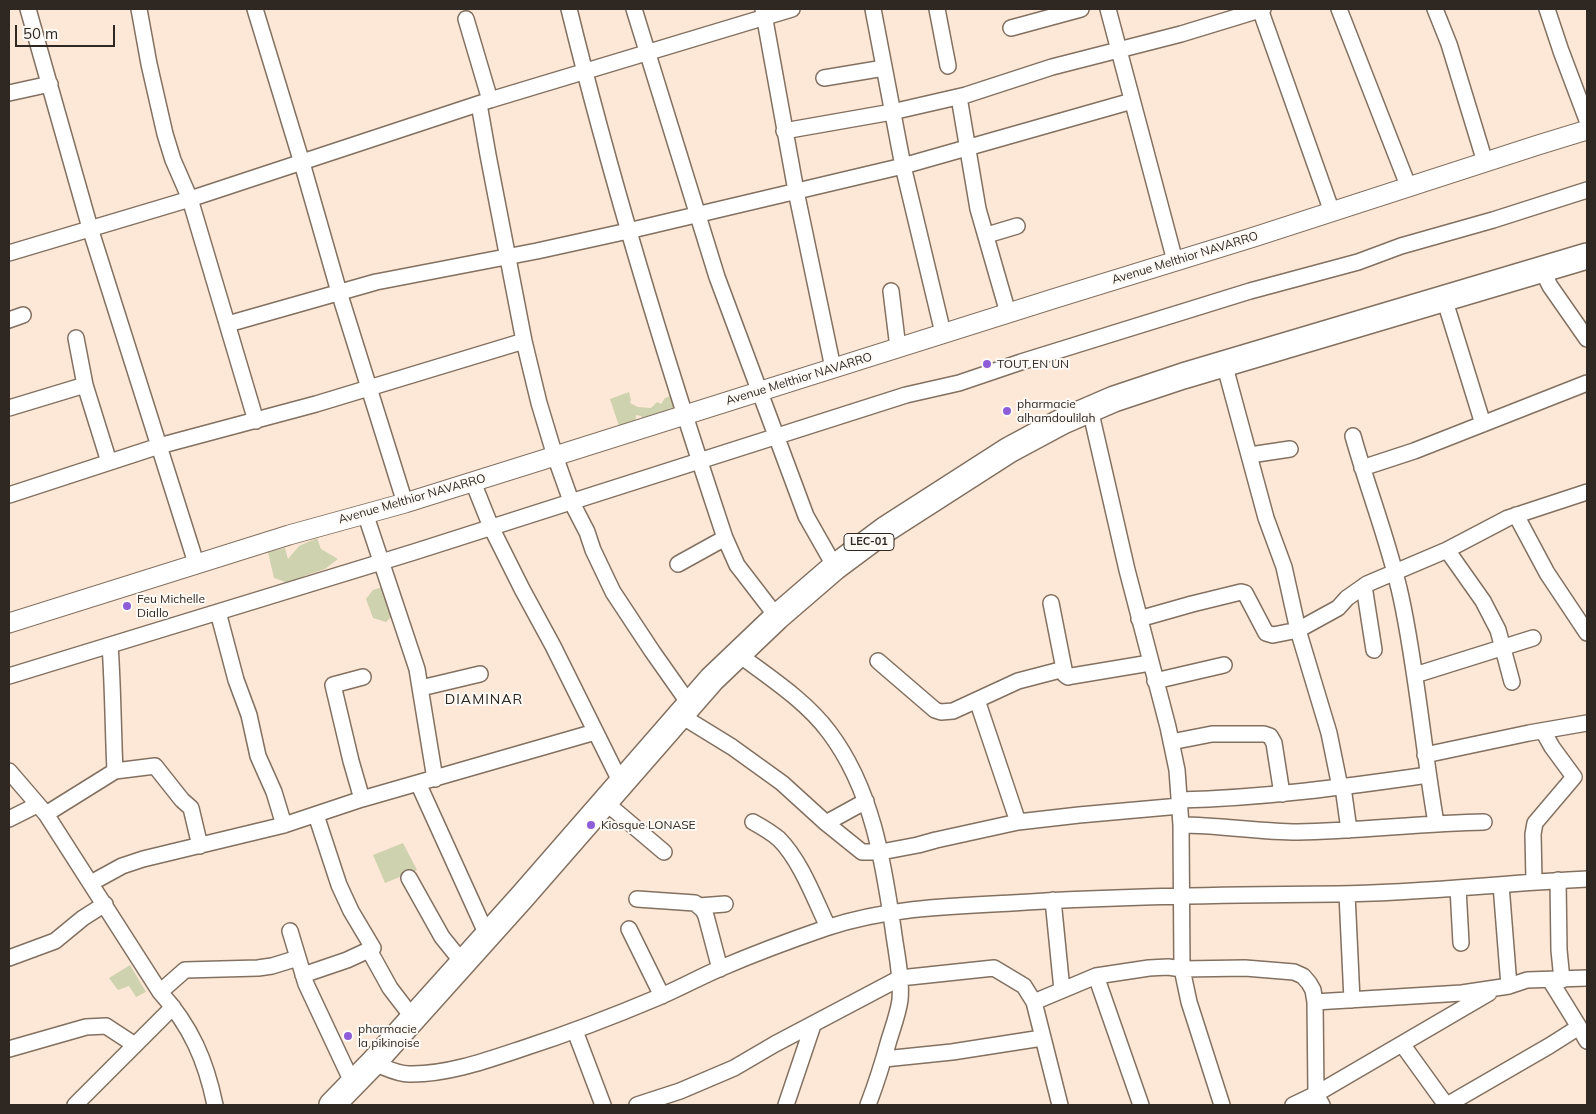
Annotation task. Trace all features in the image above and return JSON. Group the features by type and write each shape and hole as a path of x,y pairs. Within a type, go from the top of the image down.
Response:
{"highway":[{"name":"LEC-01","path":"332,1105 373,1063 488,935 712,679 835,567 886,530 983,465 1034,436 1090,409 1146,387 1587,256"}],"street":[{"path":"28,9 90,228 196,563"},
{"path":"139,9 165,134 173,160 190,199 256,421"},
{"path":"255,9 302,163 338,292 404,503"},
{"path":"569,9 628,231 725,538 737,565 777,618"},
{"path":"634,9 649,53 696,215 717,277 806,516 835,567"},
{"path":"9,253 190,199 485,102 649,53 763,13 792,9"},
{"path":"873,9 903,166 943,333"},
{"path":"937,9 948,66"},
{"path":"1012,28 1080,9"},
{"path":"1108,9 1175,262"},
{"path":"784,131 892,112 959,97 1052,67 1209,26 1261,9 1332,212"},
{"path":"1339,9 1409,188"},
{"path":"1435,9 1449,44 1485,162"},
{"path":"1548,9 1567,68 1587,120"},
{"path":"763,13 784,131 834,368"},
{"path":"466,18 485,102 508,257 524,341 539,403 571,501 587,532 613,592 652,651 685,710 782,783 859,850 881,852 918,846 936,840 1018,822 1205,800 1282,794 1428,775"},
{"path":"824,78 884,68"},
{"path":"9,93 50,84"},
{"path":"959,97 978,209 1008,313"},
{"path":"228,324 338,292 402,276 508,257 628,231 903,166 1132,101"},
{"name":"Avenue Melthior NAVARRO","path":"9,623 196,563 473,482 943,333 1175,262 1587,130"},
{"path":"9,676 380,563 906,395 959,382 1299,276 1358,262 1401,246 1493,220 1587,190"},
{"path":"987,235 1017,226"},
{"path":"1542,270 1550,286 1587,339"},
{"path":"891,291 898,348"},
{"path":"1444,298 1483,424"},
{"path":"76,338 85,385 109,462"},
{"path":"9,495 159,446 256,421 524,341"},
{"path":"1224,363 1266,518 1284,567 1298,630 1329,733 1349,830"},
{"path":"1362,468 1414,451 1587,383"},
{"path":"9,408 85,385"},
{"path":"1090,409 1139,619 1171,742 1180,803 1182,969 1189,1002 1222,1105"},
{"path":"1353,436 1395,572 1415,676 1436,823"},
{"path":"1250,454 1290,449"},
{"path":"473,482 491,527 621,783"},
{"path":"1139,619 1241,592 1245,593 1266,633 1273,635 1298,630 1338,608 1347,598 1364,586 1447,550 1516,515 1587,492"},
{"path":"365,513 416,668 421,688 435,779"},
{"path":"1516,515 1547,573 1586,628"},
{"path":"678,564 725,538"},
{"path":"1447,550 1483,601 1498,630 1512,682"},
{"path":"1364,586 1374,650"},
{"path":"1051,603 1065,674 1068,677 1150,663"},
{"path":"218,612 236,680 249,715 258,756 274,792 284,825"},
{"path":"1415,676 1533,638"},
{"path":"110,645 115,771"},
{"path":"738,654 786,691 829,731 845,755 866,801 881,852 900,978 900,1001 884,1059 868,1105"},
{"path":"878,660 935,710 947,712 1029,677 1064,669"},
{"path":"1155,682 1224,664"},
{"path":"421,688 480,674"},
{"path":"362,799 333,685 363,677"},
{"path":"977,700 1018,822"},
{"path":"1425,755 1587,723"},
{"path":"1534,881 1533,834 1535,823 1577,774 1557,754 1543,731"},
{"path":"91,883 122,866 143,859 284,825 362,799 595,732"},
{"path":"1171,742 1212,734 1264,734 1270,736 1274,743 1282,794"},
{"path":"9,819 41,810 115,771 157,767 158,771 182,800 191,808 200,846"},
{"path":"9,771 41,810 91,883 160,992 193,1036 208,1074 215,1105"},
{"path":"418,783 488,935"},
{"path":"826,823 866,801"},
{"path":"605,802 664,852"},
{"path":"303,975 347,960 372,948 339,885 316,815"},
{"path":"753,822 778,838 787,848 828,927"},
{"path":"1181,825 1206,825 1283,832 1484,822"},
{"path":"409,878 442,937 463,962"},
{"path":"373,1063 396,1072 408,1074 438,1072 504,1054 576,1031 662,996 774,946 828,927 891,912 936,907 1053,900 1182,895 1347,894 1587,879"},
{"path":"1558,880 1556,980 1587,1041"},
{"path":"1501,885 1502,988"},
{"path":"1458,888 1461,943"},
{"path":"1347,894 1352,1000"},
{"path":"637,899 695,903 699,906 706,916 720,969"},
{"path":"1053,900 1062,990"},
{"path":"9,958 55,941 104,904"},
{"path":"699,906 725,904"},
{"path":"629,930 662,996"},
{"path":"290,931 303,975 314,1002 353,1084"},
{"path":"369,950 390,988 413,1018"},
{"path":"160,992 185,970 258,968 298,958"},
{"path":"637,1105 683,1098 775,1044 900,978 994,968 1024,986 1034,1002 1060,1105"},
{"path":"1034,1002 1096,976 1149,968 1245,968 1294,972 1304,976 1313,990 1319,1100"},
{"path":"1096,976 1141,1105"},
{"path":"1315,1002 1462,993 1502,988 1527,980 1587,978"},
{"path":"1293,1105 1319,1100 1402,1044 1502,988"},
{"path":"75,1105 173,1007"},
{"path":"786,1105 813,1025"},
{"path":"9,1049 96,1026 106,1026 135,1045"},
{"path":"1402,1044 1447,1105 1579,1027"},
{"path":"576,1031 599,1104"},
{"path":"884,1059 1042,1038"}],"green space":[{"path":"629,392 630,403 638,407 651,408 657,402 661,404 665,398 675,394 680,410 646,425 641,416 636,415 635,428 621,432 610,399"},
{"path":"317,538 321,549 338,559 325,569 304,576 294,585 274,578 268,552 285,548 288,559 299,546"},
{"path":"388,585 395,613 386,622 373,618 366,599 373,590"},
{"path":"403,843 417,870 385,883 373,855"},
{"path":"130,965 146,992 136,997 129,986 118,990 109,978"}],"place":[{"name":"TOUT EN UN","path":"987,364"},
{"name":"pharmacie alhamdoulilah","path":"1007,411"},
{"name":"Feu Michelle Diallo","path":"127,606"},
{"name":"Kiosque LONASE","path":"591,825"},
{"name":"pharmacie la pikinoise","path":"348,1036"}],"district":[{"name":"DIAMINAR","path":"484,700"}]}
